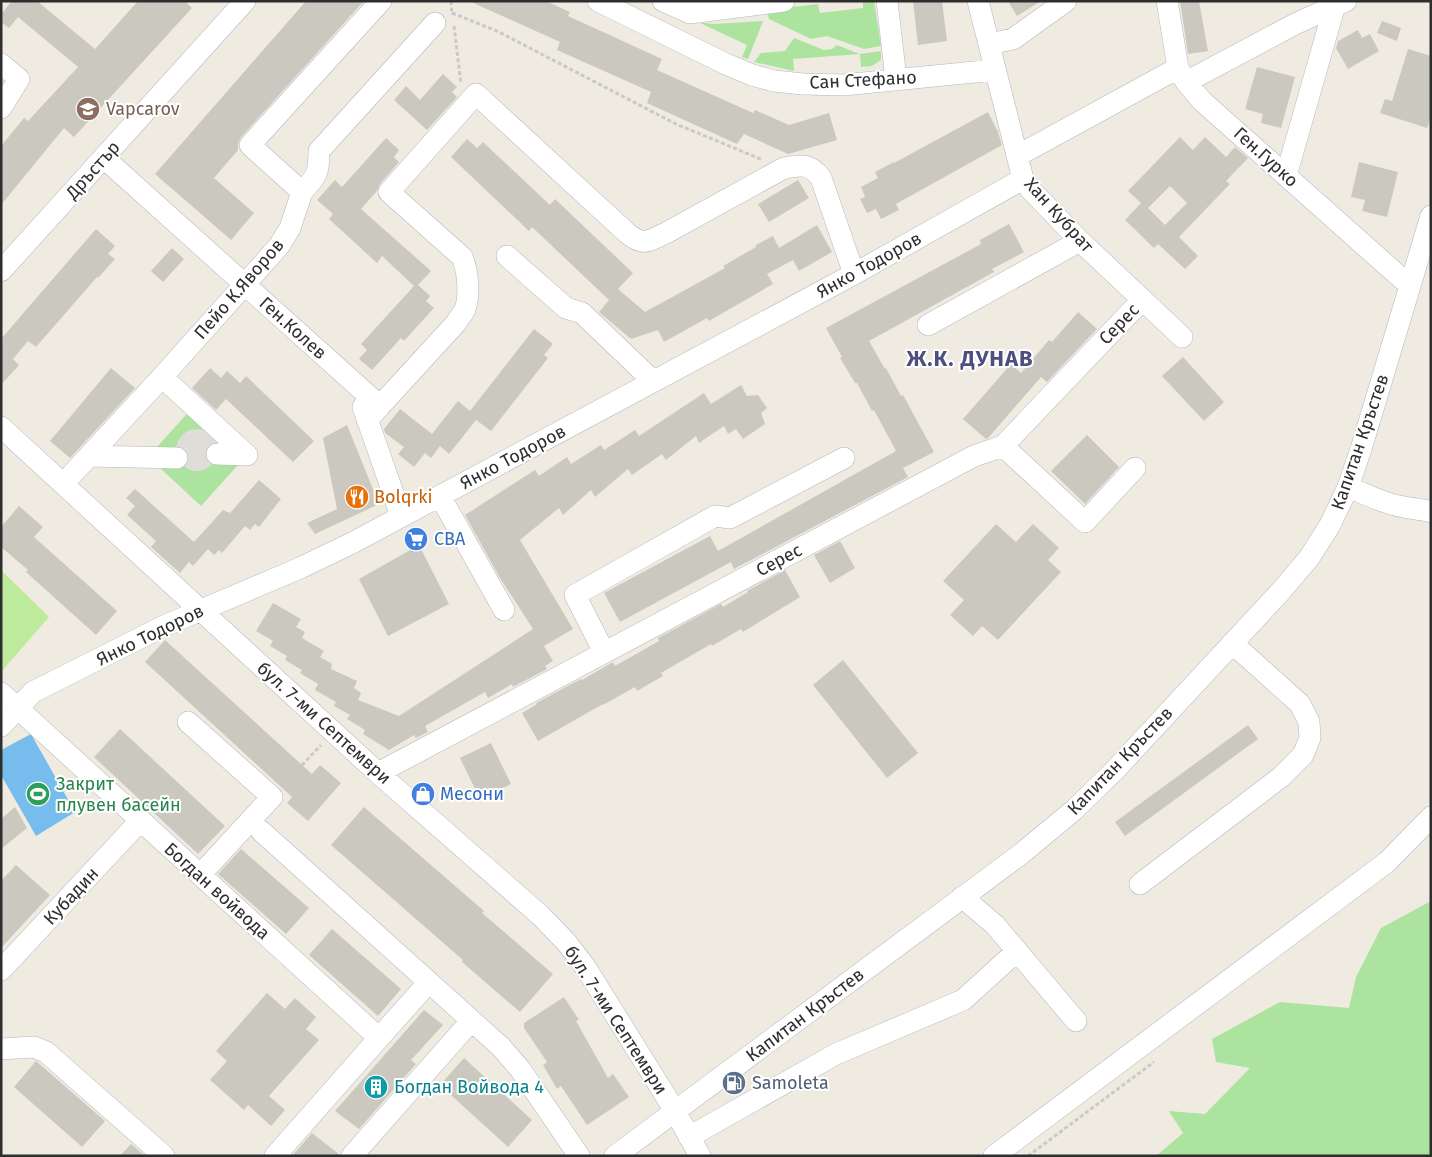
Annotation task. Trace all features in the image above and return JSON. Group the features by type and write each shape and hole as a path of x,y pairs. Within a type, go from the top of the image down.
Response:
{"street":[{"path":"302,192 250,145 381,1"},
{"name":"Сан Стефано","path":"598,1 726,64 752,75 774,81 803,84 843,84 995,70"},
{"path":"664,1 690,13 784,1"},
{"path":"886,1 896,80"},
{"name":"Хан Кубрат","path":"978,1 1023,179 1031,190 1080,241 1182,338"},
{"path":"989,44 1013,39 1066,1"},
{"path":"1167,1 1182,75"},
{"name":"Дръстър","path":"1,271 104,158 236,4"},
{"path":"1017,156 1182,75 1340,4"},
{"path":"1286,176 1340,4"},
{"name":"Пейо К.Яворов","path":"64,484 279,246 290,228 302,192 315,178 319,166 320,151 444,18"},
{"path":"1,64 19,79 1,108"},
{"name":"Ген.Гурко","path":"1182,75 1202,101 1410,286"},
{"path":"373,413 464,312 467,302 466,266 462,257 389,192 476,94 627,233 641,242 666,233 784,168 808,167 816,171 821,178 854,274"},
{"name":"Ген.Колев","path":"104,158 357,386 373,413 401,516"},
{"name":"Янко Тодоров","path":"1,726 33,692 164,626 300,568 354,542 854,274 1023,179"},
{"name":"Капитан Кръстев","path":"615,1156 1021,854 1074,810 1115,770 1309,558 1330,524 1348,488 1431,216"},
{"path":"928,325 1080,241"},
{"path":"508,256 566,308 582,313 653,381"},
{"name":"Серес","path":"378,773 974,456 1003,446 1142,300"},
{"path":"162,377 247,455 217,454"},
{"name":"бул. 7-ми Септември","path":"1,427 378,773 541,916 567,943 586,968 675,1111 700,1156"},
{"path":"1003,446 1085,522 1135,468"},
{"path":"88,456 177,458"},
{"path":"604,652 575,595 715,516 730,518 844,458"},
{"path":"1348,488 1404,508 1423,509 1431,512"},
{"path":"440,496 504,610"},
{"path":"1140,884 1281,777 1303,755 1310,738 1309,722 1300,704 1232,643"},
{"name":"Богдан войвода","path":"1,693 379,1038"},
{"path":"188,722 272,798 200,875"},
{"path":"994,1156 1387,862 1431,817"},
{"name":"Кубадин","path":"1,970 140,821"},
{"path":"261,831 501,1047 520,1069 579,1156"},
{"path":"962,897 995,925 1076,1021"},
{"path":"689,1138 836,1054 963,1000 1017,951"},
{"path":"275,1156 428,983"},
{"path":"352,1156 471,1021"},
{"path":"1,1049 34,1047 46,1052 164,1156"}],"path":[{"path":"452,1 444,18 464,107"},
{"path":"444,18 497,31 676,124 784,168"},
{"path":"272,798 333,732"}],"green space":[{"path":"863,1 874,1 881,46 864,49 827,36 811,39 769,19 767,10 818,4 820,13 863,8"},
{"path":"763,21 748,59 742,57 747,45 698,22 713,24"},
{"path":"794,38 824,50 832,49 837,45 860,54 793,59 794,71 754,62 761,53 785,51"},
{"path":"881,51 881,60 872,66 861,67 860,54"},
{"path":"194,406 247,455 201,506 148,457"},
{"path":"1,570 49,617 1,672"},
{"path":"1431,901 1431,1156 1156,1156 1183,1133 1169,1111 1205,1114 1250,1068 1216,1062 1212,1039 1280,1002 1349,1008 1356,977 1381,928"}],"shaded area":[{"path":"197,429 212,435 218,450 212,465 197,471 182,465 176,450 182,435"}],"water":[{"name":"Закрит плувен басейн","path":"31,734 75,812 36,836 1,775 1,750"}],"building":[{"path":"12,1 37,1 95,49 138,1 185,1 192,8 74,137 64,128 1,205 1,146 24,118 28,121 78,67 18,17 9,28 1,22 1,14"},
{"path":"306,1 364,1 241,137 238,143 238,150 214,178 254,213 231,240 155,174"},
{"path":"469,1 546,1 570,12 568,16 662,59 657,70 753,113 755,110 789,125 829,113 837,140 788,154 744,134 737,144 647,103 651,92 557,50 560,42"},
{"path":"913,1 942,1 947,41 918,45"},
{"path":"1008,1 1041,1 1017,16"},
{"path":"1180,1 1199,1 1208,51 1188,54"},
{"path":"1382,21 1401,28 1397,41 1377,33"},
{"path":"1358,30 1362,38 1370,34 1379,51 1348,69 1336,48 1338,41"},
{"path":"1408,49 1431,56 1431,117 1427,128 1380,113 1385,99 1392,101"},
{"path":"1257,67 1295,77 1281,128 1261,123 1263,114 1245,109"},
{"path":"443,74 457,87 452,92 457,97 427,130 394,100 406,86 420,100"},
{"path":"988,112 1002,145 896,204 899,210 881,219 876,209 867,213 860,199 865,197 861,187 878,178 875,172"},
{"path":"1180,137 1193,150 1205,137 1226,157 1235,147 1248,158 1226,181 1230,184 1179,237 1198,256 1185,269 1158,244 1154,248 1125,220 1141,203 1128,191","holes":["1170,186 1187,203 1165,225 1148,208"]},
{"path":"386,138 399,150 394,157 399,162 361,209 431,271 418,285 430,296 426,301 434,308 404,341 401,338 372,370 359,359 367,350 361,344 414,286 382,256 377,263 329,219 333,214 317,200 335,180 342,187"},
{"path":"467,139 477,148 483,142 550,205 555,199 633,273 618,289 645,312 725,268 723,266 773,236 779,248 817,225 832,252 799,271 793,260 767,274 773,284 709,321 707,318 664,342 658,330 631,339 599,312 609,300 532,227 529,231 451,157"},
{"path":"1359,162 1398,172 1387,217 1362,211 1365,200 1351,197"},
{"path":"798,180 809,198 769,222 758,204"},
{"path":"1009,224 1024,252 992,269 994,272 869,341 901,396 903,395 934,452 903,468 908,477 734,569 731,562 620,622 604,593 710,536 718,551 896,451 874,410 872,411 857,383 855,383 840,358 842,357 826,328 981,244 980,240"},
{"path":"96,229 115,246 108,254 115,259 36,347 28,341 13,359 19,365 1,385 1,339"},
{"path":"172,248 184,259 163,282 151,271"},
{"path":"1078,312 1097,329 1047,382 1041,377 988,438 986,439 963,419 1011,364 1021,373 1049,340 1052,342"},
{"path":"534,329 553,344 544,355 548,358 491,431 476,420 449,454 440,446 431,458 425,453 414,467 398,454 404,447 385,433 384,429 400,409 432,434 458,401 470,411"},
{"path":"1183,357 1224,402 1204,421 1162,376"},
{"path":"111,368 135,388 70,458 50,441"},
{"path":"210,368 221,378 227,371 240,383 246,376 314,441 293,462 226,399 216,410 192,388"},
{"path":"741,385 747,396 758,395 767,408 761,413 765,424 743,439 736,429 728,434 724,426 699,443 696,436 666,460 662,454 632,475 628,469 595,497 591,490 563,515 559,508 520,540 573,629 544,646 553,661 545,666 547,669 513,687 512,684 488,698 485,692 425,726 428,732 416,738 414,735 389,750 363,734 365,730 347,719 350,715 334,706 336,702 315,690 318,684 300,673 302,670 285,660 287,656 270,646 273,641 256,631 273,603 301,619 296,627 305,632 302,638 324,651 320,657 332,664 331,669 357,681 354,688 361,693 358,700 399,716 533,629 500,578 465,515 535,470 539,476 567,457 571,464 601,445 604,450 635,430 639,436 704,393 711,404"},
{"path":"347,425 379,504 315,534 307,523 337,509 323,438"},
{"path":"1087,435 1119,467 1085,504 1051,471"},
{"path":"259,480 281,499 259,527 255,524 250,530 245,526 222,553 219,550 214,555 208,549 193,566 189,562 180,573 151,547 156,541 127,515 135,506 126,498 135,489 194,542 223,510 230,513"},
{"path":"19,506 43,527 34,537 117,611 96,635 1,547 1,527"},
{"path":"996,524 1016,542 1033,524 1059,548 1048,560 1061,572 998,640 982,626 973,636 950,615 964,600 943,581"},
{"path":"840,541 855,568 830,583 814,555"},
{"path":"419,545 449,604 388,636 359,579"},
{"path":"785,570 800,597 743,632 741,629 712,646 711,644 661,673 663,676 637,691 635,687 538,741 522,713 536,703 613,662 615,666 659,641 658,638 721,604 723,607"},
{"path":"165,640 312,774 320,765 341,783 308,821 287,803 292,797 145,662"},
{"path":"843,660 918,753 887,778 813,685"},
{"path":"1248,725 1258,739 1125,836 1115,822"},
{"path":"120,729 225,826 198,854 94,757"},
{"path":"491,743 511,784 480,799 460,758"},
{"path":"15,807 27,828 1,849 1,819"},
{"path":"364,807 484,911 482,913 553,974 520,1012 331,845"},
{"path":"241,849 309,908 286,934 218,874"},
{"path":"16,865 50,895 1,948 1,881"},
{"path":"332,929 401,989 378,1016 309,955"},
{"path":"267,993 285,1009 295,998 316,1017 306,1029 319,1040 269,1096 285,1110 271,1126 248,1105 244,1110 210,1080 227,1061 216,1051"},
{"path":"564,997 579,1020 576,1021 608,1078 613,1074 629,1097 587,1125 561,1086 557,1089 543,1065 547,1062 524,1028 524,1023"},
{"name":"Богдан Войвода 4","path":"424,1010 443,1025 411,1060 416,1064 359,1129 335,1111"},
{"path":"464,1058 532,1120 508,1147 440,1085"},
{"path":"36,1061 105,1121 82,1147 14,1087"},
{"path":"312,1133 340,1155 340,1156 292,1156"},
{"path":"131,1144 145,1156 120,1156"}],"place":[{"name":"Vapcarov","path":"88,109"},
{"name":"Bolqrki","path":"357,497"},
{"name":"CBA","path":"416,539"},
{"name":"Закрит плувен басейн","path":"38,794"},
{"name":"Месони","path":"423,794"},
{"name":"Samoleta","path":"734,1083"},
{"name":"Богдан Войвода 4","path":"376,1087"}],"district":[{"name":"Ж.К. ДУНАВ","path":"970,358"}]}
